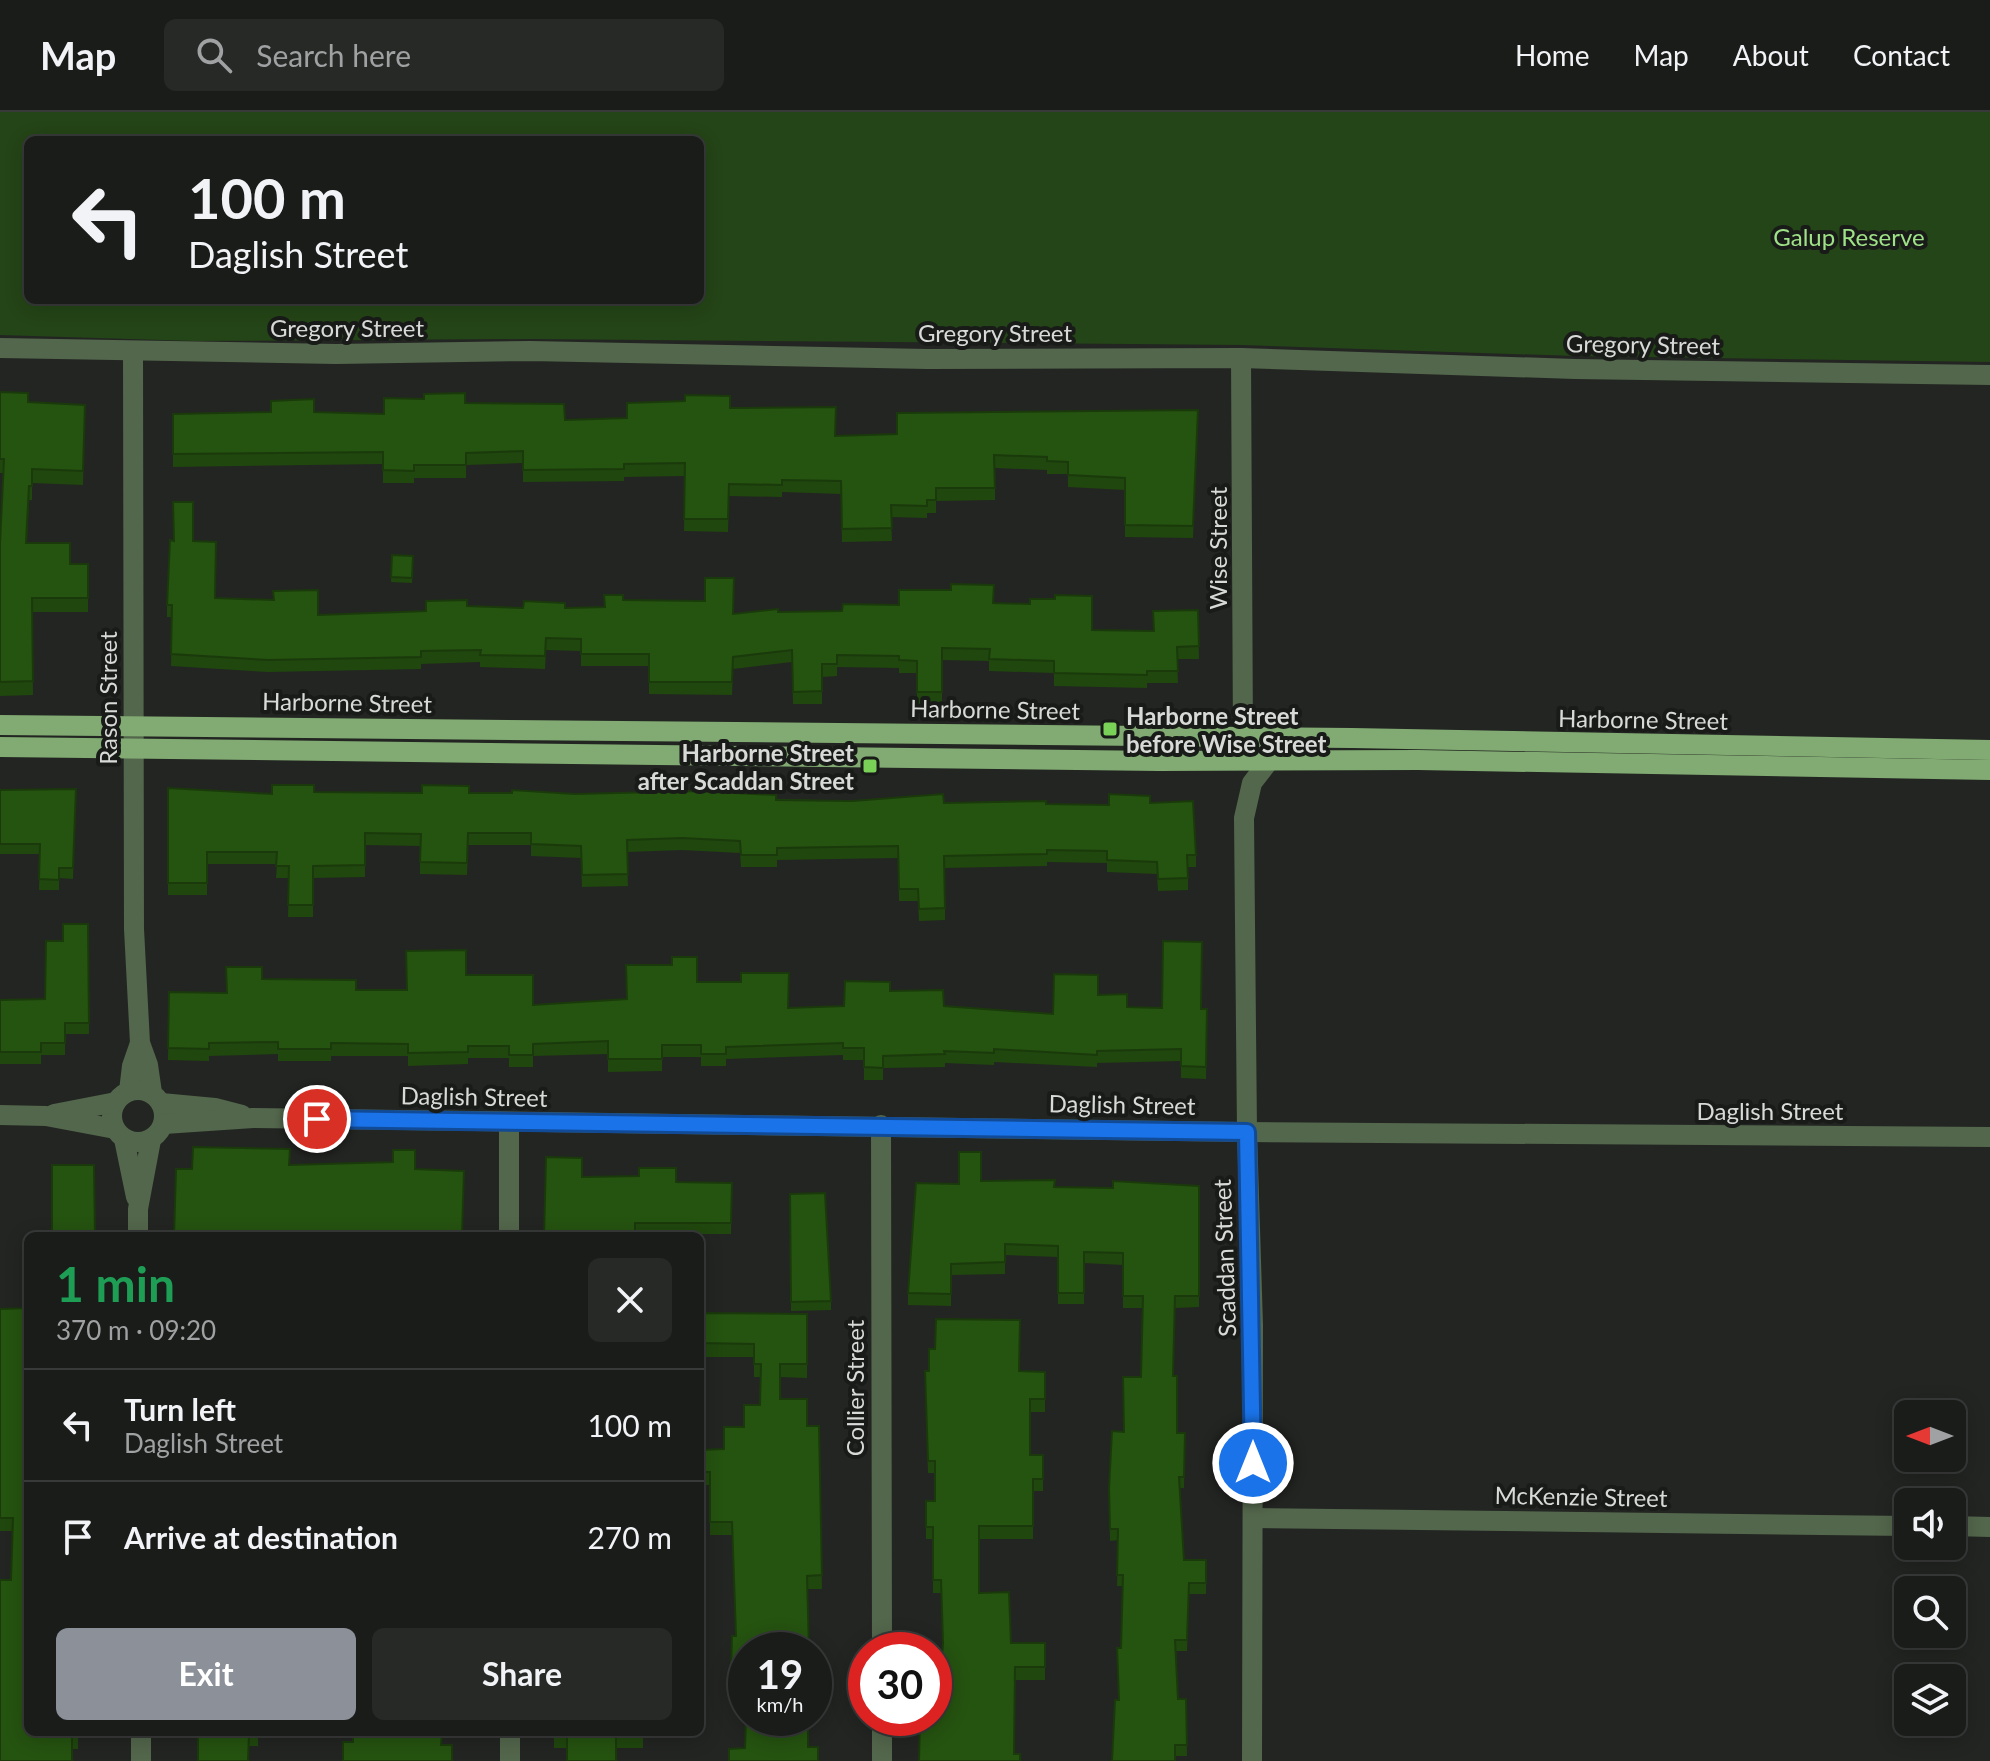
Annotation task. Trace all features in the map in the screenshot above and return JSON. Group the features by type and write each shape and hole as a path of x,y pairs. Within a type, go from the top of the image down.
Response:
{"main road":[{"name":"Harborne Street","path":"0,725 1243,738 1990,750"},
{"name":"Harborne Street","path":"0,747 1418,760 1990,770"}],"street":[{"name":"Gregory Street","path":"0,348 133,352 1241,358 1575,369 1990,375"},
{"name":"Rason Street","path":"133,352 134,929 140,1043 156,1098"},
{"name":"Wise Street","path":"1241,358 1243,738"},
{"name":"Scaddan Street","path":"1252,1761 1253,1518 1244,818 1252,783 1269,761"},
{"name":"Rason Street","path":"123,1096 140,1043"},
{"path":"123,1096 112,1115 120,1134 138,1209 138,1232"},
{"path":"46,1116 123,1096 156,1098 158,1132 138,1209"},
{"name":"Daglish Street","path":"156,1098 253,1118"},
{"path":"0,1115 46,1116 120,1134 137,1143 158,1132"},
{"name":"Daglish Street","path":"158,1132 253,1118 1247,1132 1990,1137"},
{"path":"509,1123 509,1232"},
{"name":"Collier Street","path":"881,1125 882,1632"},
{"name":"McKenzie Street","path":"1253,1518 1894,1526"},
{"path":"1966,1526 1990,1527"},
{"path":"141,1736 141,1761"},
{"path":"510,1736 510,1761"},
{"path":"882,1736 882,1761"}],"green space":[{"name":"Galup Reserve","path":"0,112 1990,112 1990,362 1575,356 1242,345 530,339 194,341 0,335"}],"building":[{"path":"0,392 28,393 28,402 85,405 83,471 32,469 26,543 70,543 70,564 88,564 88,598 32,598 33,681 0,682 0,544 4,459 0,459"},
{"path":"465,393 465,403 564,404 565,420 627,418 627,403 685,401 685,395 730,396 730,408 836,407 835,436 897,434 897,413 1198,410 1193,526 1125,525 1125,478 1068,475 1068,462 1047,461 1047,457 994,455 995,488 936,488 936,500 927,500 927,506 891,505 892,528 842,529 841,481 782,480 782,485 729,484 728,519 684,519 685,463 624,464 624,469 523,470 523,451 466,453 466,465 414,465 414,471 383,470 383,452 173,454 173,414 271,412 271,401 314,399 314,412 384,414 384,398 424,399 424,394"},
{"path":"173,502 193,502 193,541 216,542 215,598 274,600 273,591 318,590 318,615 426,611 426,601 467,600 467,606 523,608 524,601 565,603 565,608 605,607 604,595 623,595 623,600 705,601 705,578 734,578 733,614 778,609 778,612 842,611 843,604 899,605 899,590 951,590 951,584 994,585 993,603 1030,604 1030,599 1055,599 1055,595 1092,596 1092,630 1154,631 1153,611 1198,610 1199,646 1177,647 1178,671 1147,671 1147,675 1054,673 1054,661 989,659 990,649 942,648 942,692 917,692 917,661 899,660 899,656 837,655 837,664 822,664 822,691 793,692 792,650 733,657 732,682 649,682 649,654 581,654 581,639 546,638 545,656 480,655 481,650 421,651 421,657 268,660 171,654 172,605 167,605 170,540 174,541"},
{"path":"392,555 413,556 412,578 391,577"},
{"path":"272,785 314,785 314,792 422,793 422,785 469,786 469,793 512,793 512,790 575,794 697,791 776,795 776,800 852,801 943,794 944,803 1046,801 1046,804 1109,805 1109,794 1150,796 1150,803 1193,801 1196,855 1187,855 1188,878 1158,879 1157,862 1107,860 1107,851 1047,850 1047,854 944,856 945,908 919,909 918,889 899,889 898,846 777,848 777,855 741,855 740,841 682,838 627,840 628,874 582,875 581,846 531,844 531,833 468,833 467,863 420,862 421,834 365,833 365,865 313,866 313,905 288,905 289,866 276,866 277,852 207,852 207,883 168,883 168,788 272,794"},
{"path":"76,789 73,868 59,868 59,880 39,879 40,844 0,844 0,790"},
{"path":"63,924 88,924 89,1023 65,1023 65,1043 41,1043 41,1052 0,1052 0,1000 45,999 46,941 63,941"},
{"path":"1163,941 1202,942 1201,1009 1207,1009 1206,1067 1181,1066 1181,1049 1097,1051 1097,1055 994,1049 994,1053 944,1051 945,1054 883,1056 883,1068 864,1067 864,1048 843,1048 843,1043 726,1047 726,1054 701,1054 701,1045 662,1045 662,1059 608,1059 608,1041 533,1044 533,1055 509,1055 509,1046 468,1046 468,1052 408,1053 408,1044 331,1043 331,1049 278,1049 278,1042 209,1043 209,1049 168,1048 169,992 227,993 226,967 262,967 262,979 356,980 356,990 407,990 406,951 466,950 466,975 533,975 533,1005 627,999 626,965 672,965 672,957 697,957 697,982 741,982 741,973 789,973 788,1008 844,1006 845,981 890,982 890,991 943,990 944,1006 1053,1014 1054,974 1098,975 1098,995 1127,994 1127,1007 1162,1008"},
{"path":"193,1147 290,1149 289,1165 393,1162 393,1150 415,1150 415,1169 464,1171 462,1232 174,1232 176,1169 192,1169"},
{"path":"959,1152 981,1152 981,1181 1055,1180 1054,1187 1113,1188 1113,1181 1199,1186 1199,1296 1175,1296 1173,1376 1177,1376 1177,1433 1185,1433 1184,1477 1179,1477 1184,1560 1206,1560 1206,1583 1189,1583 1187,1640 1175,1640 1178,1699 1186,1699 1187,1745 1175,1745 1175,1761 1112,1761 1115,1700 1119,1700 1117,1648 1121,1648 1123,1575 1117,1575 1118,1529 1110,1529 1112,1431 1124,1432 1123,1377 1141,1377 1143,1296 1123,1296 1123,1253 1084,1252 1084,1293 1058,1293 1058,1246 1005,1244 1005,1262 951,1264 951,1294 908,1293 916,1183 959,1184"},
{"path":"546,1157 582,1158 582,1177 639,1176 639,1168 676,1168 676,1182 732,1183 731,1223 635,1223 635,1232 544,1232"},
{"path":"52,1165 94,1165 95,1232 52,1232"},
{"path":"825,1193 831,1301 791,1302 790,1194"},
{"path":"24,1308 24,1736 72,1736 72,1761 0,1761 0,1580 11,1580 13,1518 0,1518 0,1309"},
{"path":"704,1313 807,1314 807,1364 780,1364 780,1399 807,1399 807,1426 819,1426 822,1575 807,1576 809,1632 736,1632 732,1522 710,1522 710,1472 704,1472 704,1450 724,1449 724,1427 744,1427 744,1405 760,1405 761,1364 754,1364 754,1344 704,1343"},
{"path":"936,1319 1020,1320 1019,1371 1045,1372 1045,1399 1030,1399 1030,1455 1043,1455 1043,1479 1033,1479 1033,1526 979,1526 979,1593 1009,1592 1011,1643 1045,1643 1045,1667 1015,1667 1014,1754 1020,1754 1020,1761 919,1761 920,1736 952,1736 952,1632 943,1632 941,1580 933,1580 933,1527 926,1527 926,1501 935,1501 935,1461 928,1461 925,1371 929,1371 929,1349 935,1349"},
{"path":"198,1736 249,1736 248,1761 198,1761"},
{"path":"353,1736 442,1736 441,1745 452,1745 452,1761 343,1761 343,1742 353,1742"},
{"path":"567,1736 616,1736 616,1761 567,1761"},
{"path":"745,1736 808,1736 808,1747 818,1747 818,1761 729,1761 729,1749 745,1748"}],"place":[{"name":"Harborne Street before Wise Street","path":"1110,729"},
{"name":"Harborne Street after Scaddan Street","path":"870,766"}],"route":[{"path":"317,1119 1247,1132 1253,1325 1253,1463"}]}
